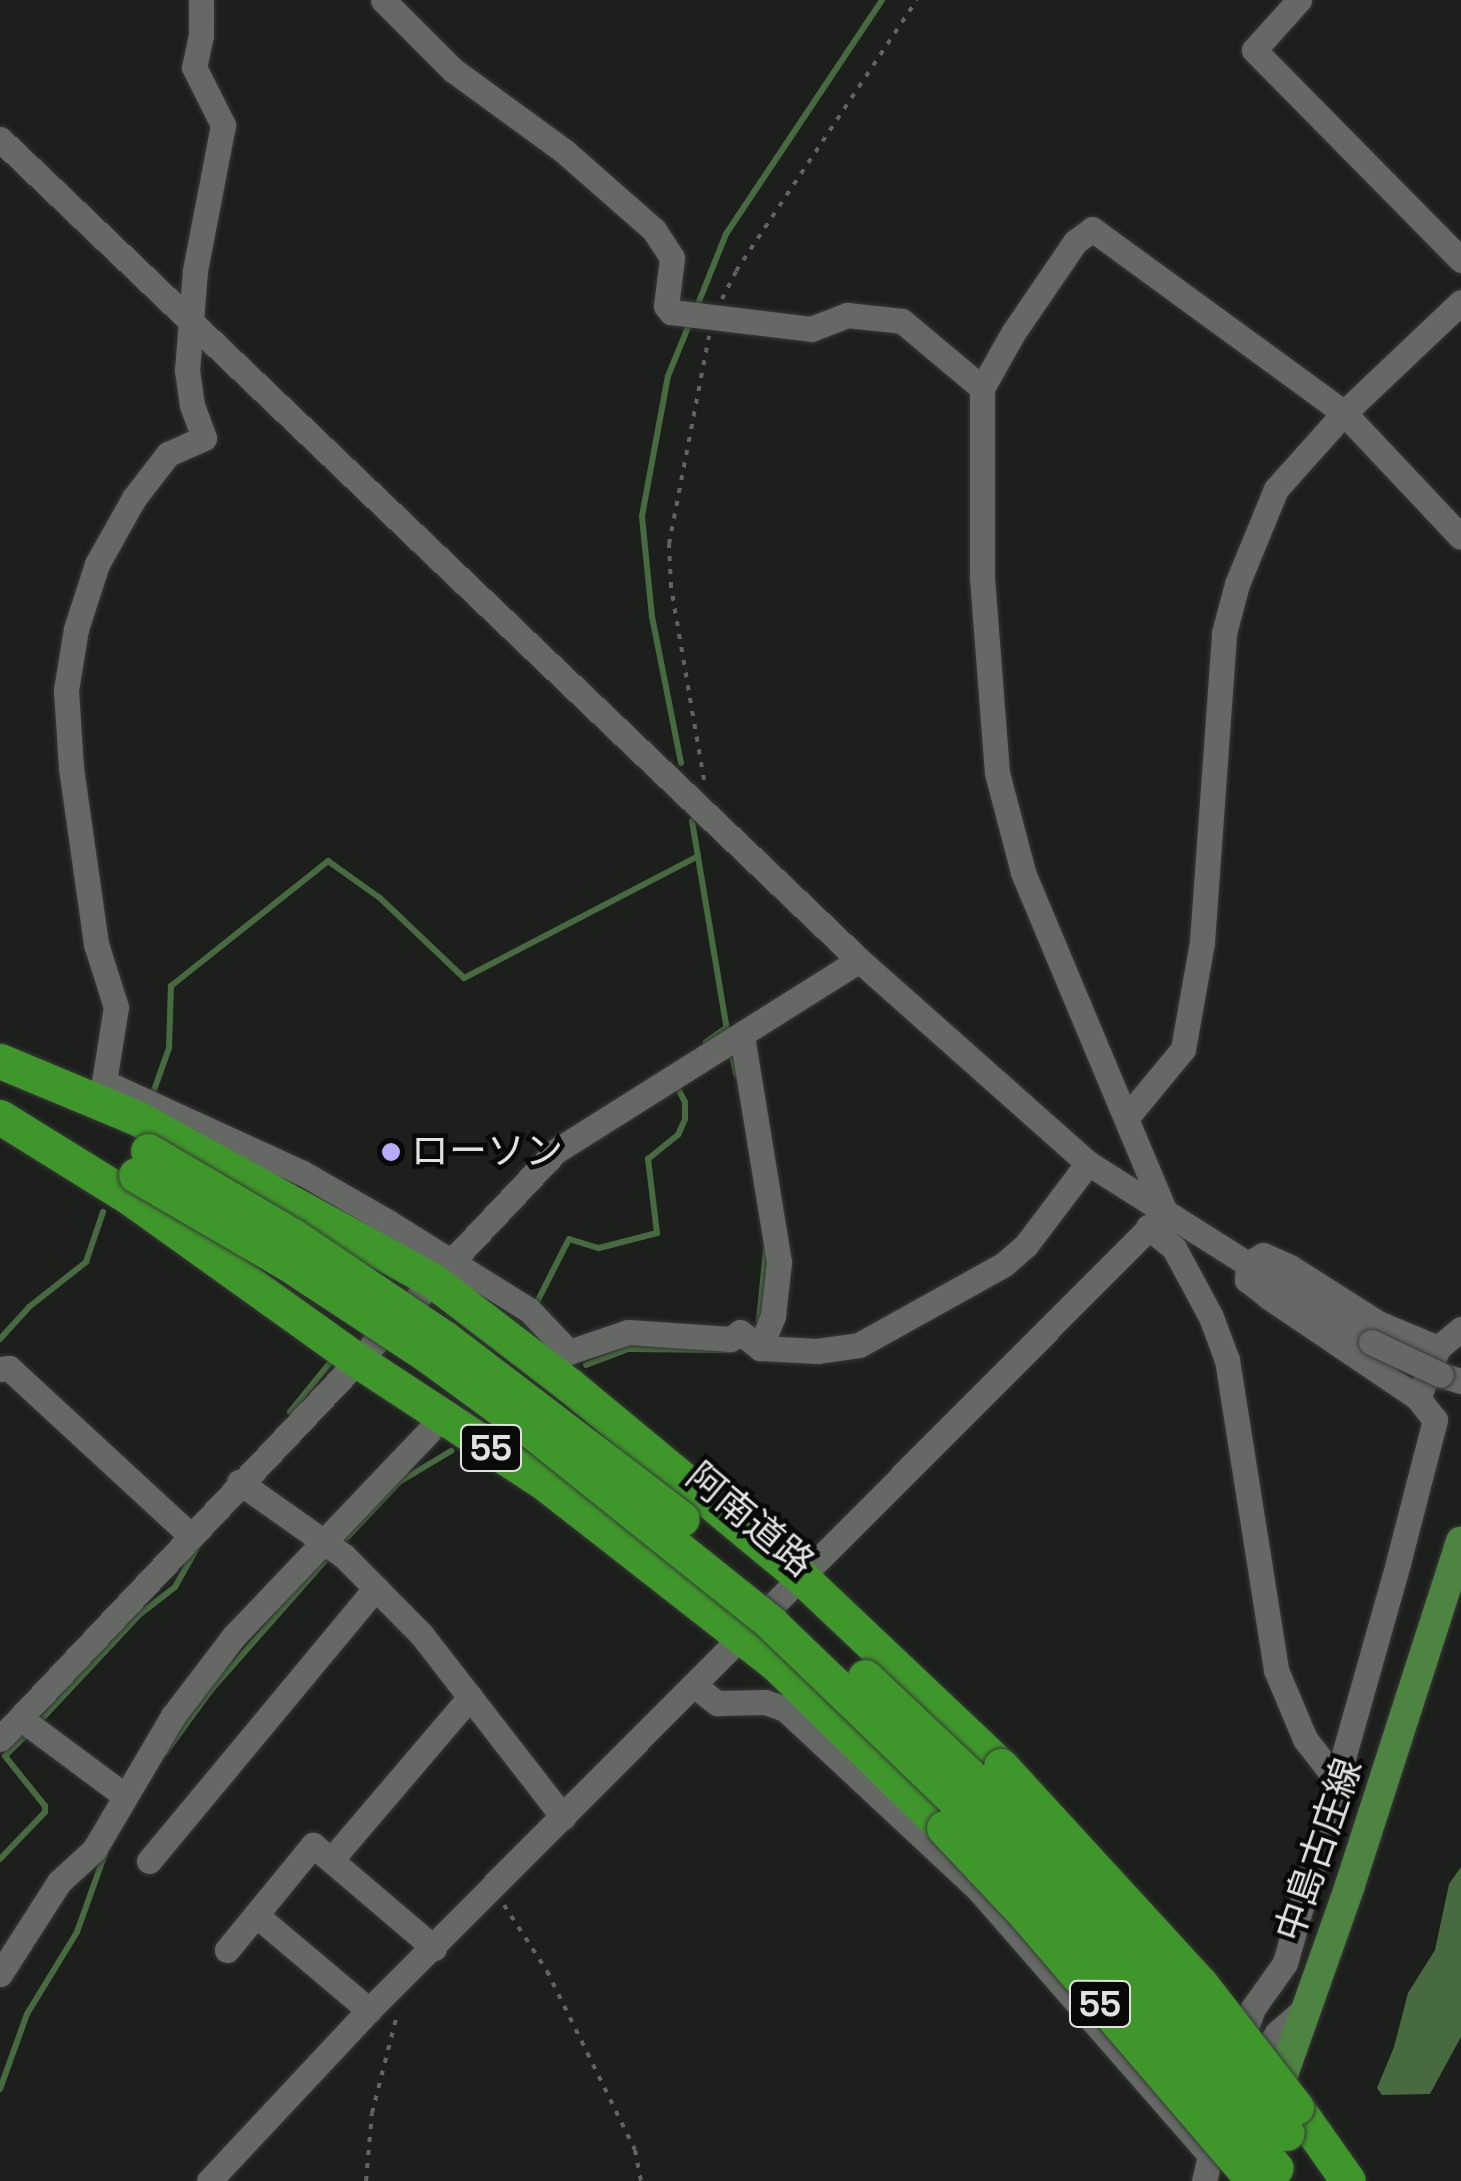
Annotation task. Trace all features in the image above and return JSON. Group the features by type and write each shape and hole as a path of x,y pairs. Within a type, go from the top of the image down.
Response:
{"highway":[{"name":"55","path":"0,1061 136,1118 382,1236 442,1270 569,1385 800,1576 1001,1766 1200,1984 1348,2181"},
{"name":"阿南道路","path":"0,1071 427,1355 538,1436 771,1623 924,1770 1080,1934 1286,2181"},
{"name":"阿南道路","path":"0,1102 142,1163 293,1236 457,1346 628,1475 789,1607 975,1782 1102,1916 1215,2045 1325,2181"},
{"name":"55","path":"0,1117 129,1198 357,1360 547,1485 742,1636 857,1738 1026,1915 1254,2181"}],"main road":[{"name":"中島古庄線","path":"1245,2181 1461,1542"}],"street":[{"path":"201,0 201,36 194,68 223,125 195,271 187,370 192,405 204,438 168,454 134,498 97,564 76,629 66,690 70,768 96,944 116,1007 104,1082 301,1172 382,1236"},
{"path":"382,0 452,70 564,150 654,230 672,258 666,306 671,312 810,329 847,316 902,321 982,388"},
{"path":"1299,0 1254,50 1461,260"},
{"path":"0,139 859,960 1088,1163 1157,1220 1248,1264 1371,1342 1451,1378"},
{"path":"1336,1779 1305,1739 1276,1670 1227,1360 1211,1317 1157,1220 1127,1117 1023,872 997,773 982,576 982,388 1013,333 1075,242 1092,229 1344,414 1461,537"},
{"path":"1127,1117 1183,1049 1202,942 1224,633 1237,584 1276,489 1344,414 1461,302"},
{"path":"0,1739 27,1725 190,1535 246,1488 357,1360 556,1151 859,960"},
{"path":"734,1041 780,1262 773,1316 753,1342"},
{"path":"442,1270 534,1314 569,1352 628,1332 818,1351 859,1345 988,1274 1026,1245 1088,1163"},
{"path":"210,2181 369,2010 494,1889 1157,1220"},
{"path":"1248,1264 1263,1255 1378,1323 1438,1348"},
{"path":"1204,2181 1253,2008 1285,1963 1435,1420 1418,1398 1247,1280 1248,1264"},
{"path":"1418,1398 1438,1348 1461,1329"},
{"path":"0,1369 9,1368 190,1535"},
{"path":"0,1974 59,1882 94,1850 173,1716 234,1636 333,1548 429,1431"},
{"path":"246,1488 333,1548 421,1634 562,1817"},
{"path":"148,1861 376,1588"},
{"path":"695,1686 717,1703 764,1702 785,1709 978,1890 1210,2155"},
{"path":"332,1859 470,1697"},
{"path":"27,1725 125,1796"},
{"path":"227,1950 313,1845 434,1948"},
{"path":"256,1915 369,2010"},
{"path":"1218,2124 1277,2033 1306,2008"}],"path":[{"path":"702,809 706,788 671,587 669,544 707,319 917,0"},
{"path":"494,1889 547,1971 635,2150 641,2181"},
{"path":"366,2181 372,2113 397,2017 395,1986"}],"shaded area":[{"path":"1461,1867 1461,2037 1430,2094 1382,2095 1377,2088 1394,2047 1408,1993 1435,1950 1449,1884"}],"waterway":[{"path":"696,309 726,234 882,0"},
{"path":"681,763 652,617 642,516 668,376 691,320"},
{"path":"692,821 728,1035"},
{"path":"153,1093 169,1048 171,986 328,861 380,898 464,978 698,856"},
{"path":"706,1042 726,1028"},
{"path":"730,1047 736,1074"},
{"path":"535,1306 569,1239 599,1248 657,1233 648,1159 678,1135 685,1119 685,1102 678,1089"},
{"path":"0,1339 29,1307 86,1262 103,1212"},
{"path":"759,1321 766,1249"},
{"path":"586,1365 628,1349 731,1350"},
{"path":"290,1412 333,1359"},
{"path":"338,1547 399,1482 451,1451"},
{"path":"38,1723 140,1614 175,1587 199,1544"},
{"path":"165,1753 211,1690 329,1556"},
{"path":"0,1859 45,1812 45,1806 5,1756 29,1732"},
{"path":"0,2089 27,2014 77,1932 105,1854"}],"place":[{"name":"ローソン","path":"391,1152"}]}
